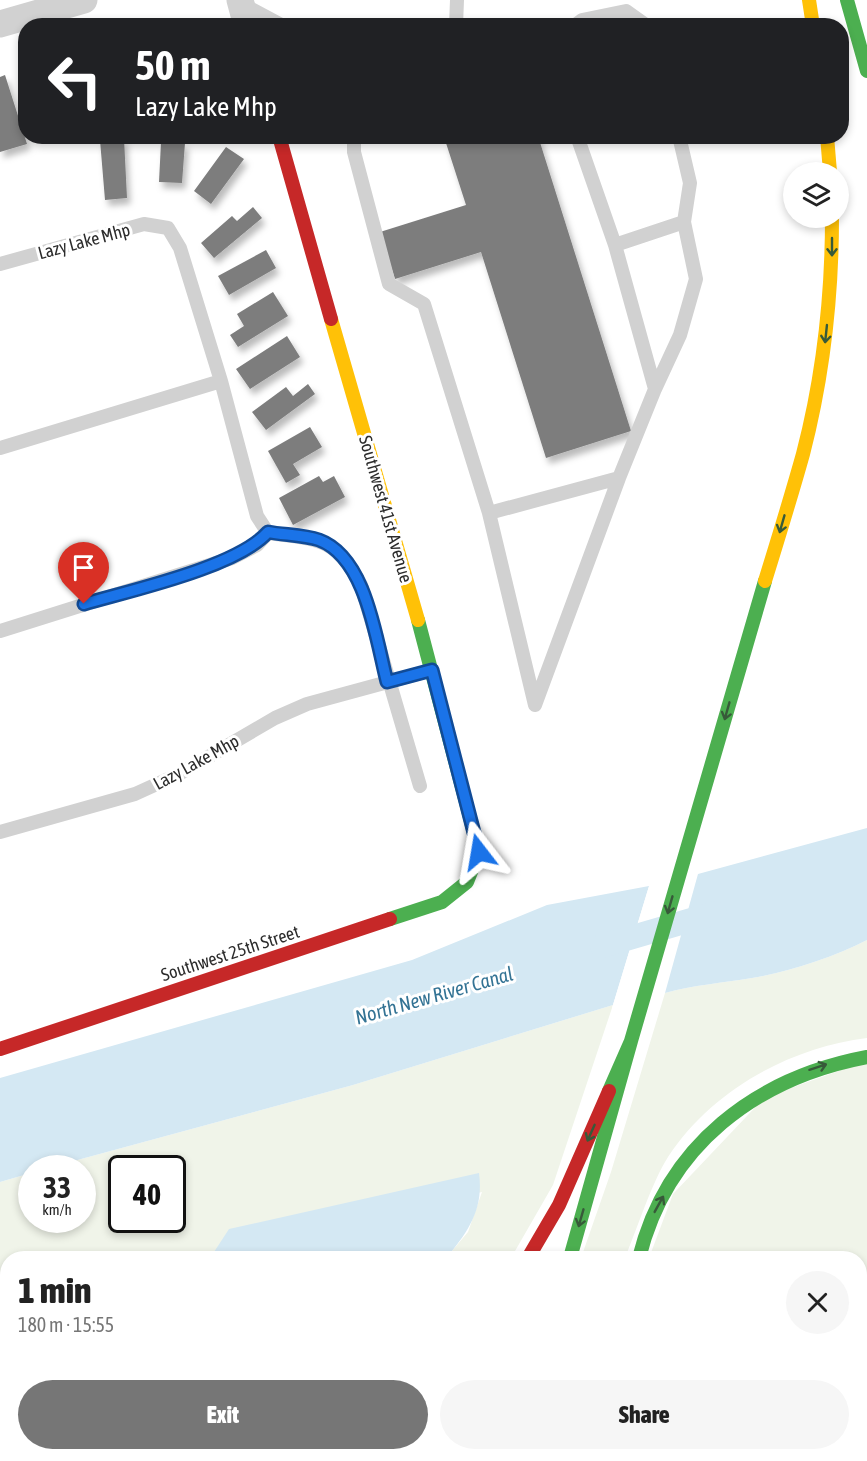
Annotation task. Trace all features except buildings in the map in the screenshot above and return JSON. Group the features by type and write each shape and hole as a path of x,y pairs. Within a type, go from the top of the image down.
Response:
{"main road":[{"path":"809,0 812,18"},
{"path":"847,0 867,70"},
{"name":"Southwest 41st Avenue","path":"281,144 432,670 479,852 466,882"},
{"path":"828,144 829,162"},
{"path":"572,1251 686,848 803,453 822,369 832,276 832,228"},
{"name":"Southwest 25th Street","path":"0,1049 442,902 466,882"},
{"path":"532,1251 559,1205 631,1041"},
{"path":"641,1251 650,1220 675,1175 708,1134 747,1101 794,1075 844,1059 867,1057"}],"street":[{"path":"21,18 84,0"},
{"path":"0,24 18,19"}],"lane":[{"path":"456,18 457,0"},
{"path":"242,10 262,18"},
{"path":"592,18 626,11 636,18"},
{"path":"354,144 354,152 389,284 424,304 489,513 535,705 619,478 655,389 680,335 696,279 684,222 690,183 681,144"},
{"path":"580,144 615,245 655,389"},
{"path":"615,245 684,222"},
{"name":"Lazy Lake Mhp","path":"0,264 144,224 168,228 180,248 221,381"},
{"path":"0,448 221,381 257,516 268,532 320,540 346,558 361,585 387,682 420,786"},
{"path":"489,513 619,478"},
{"path":"0,631 232,558 257,544 268,532"},
{"name":"Lazy Lake Mhp","path":"0,832 135,794 179,774 275,718 307,704 432,670"}],"shaded area":[{"path":"867,940 867,1038 809,1051 781,1062 730,1093 686,1133 668,1157 651,1192 628,1251 583,1251 611,1172 665,993 781,972 826,958"},
{"path":"613,1005 553,1185 515,1251 452,1251 468,1232 482,1192 218,1251 0,1251 0,1182 18,1177 18,1233 96,1233 96,1155 353,1085"},
{"path":"867,1061 867,1251 652,1251 673,1194 765,1097"}],"water":[{"path":"867,828 867,940 826,958 781,972 665,993 698,874"},
{"path":"649,886 613,1005 353,1085 96,1155 18,1155 18,1177 0,1182 0,1078 412,960 547,905"},
{"path":"479,1173 477,1209 461,1239 452,1251 215,1251 229,1229"}],"pier":[{"path":"650,883 652,887 616,1006 612,1008"}],"waterway":[{"name":"North New River Canal","path":"602,946 715,913"}],"traffic: fast":[{"path":"847,0 867,71"},
{"path":"609,1091 631,1041 765,581"},
{"path":"390,919 442,902 467,882 479,852 418,620"},
{"path":"572,1251 631,1041"},
{"path":"641,1251 652,1218 671,1182 694,1150 722,1123 753,1100 788,1081 826,1067 867,1057"}],"traffic: slow":[{"path":"809,0 812,18"},
{"path":"828,144 829,162"},
{"path":"765,581 803,454 816,396 828,307 832,228"},
{"path":"331,319 418,620"}],"traffic: jam":[{"path":"281,144 331,319"},
{"path":"0,1049 390,919"},
{"path":"532,1251 559,1205 609,1091"}],"route":[{"path":"84,604 232,558 257,544 268,532 320,540 346,558 361,585 387,682 432,670 479,852"}]}
